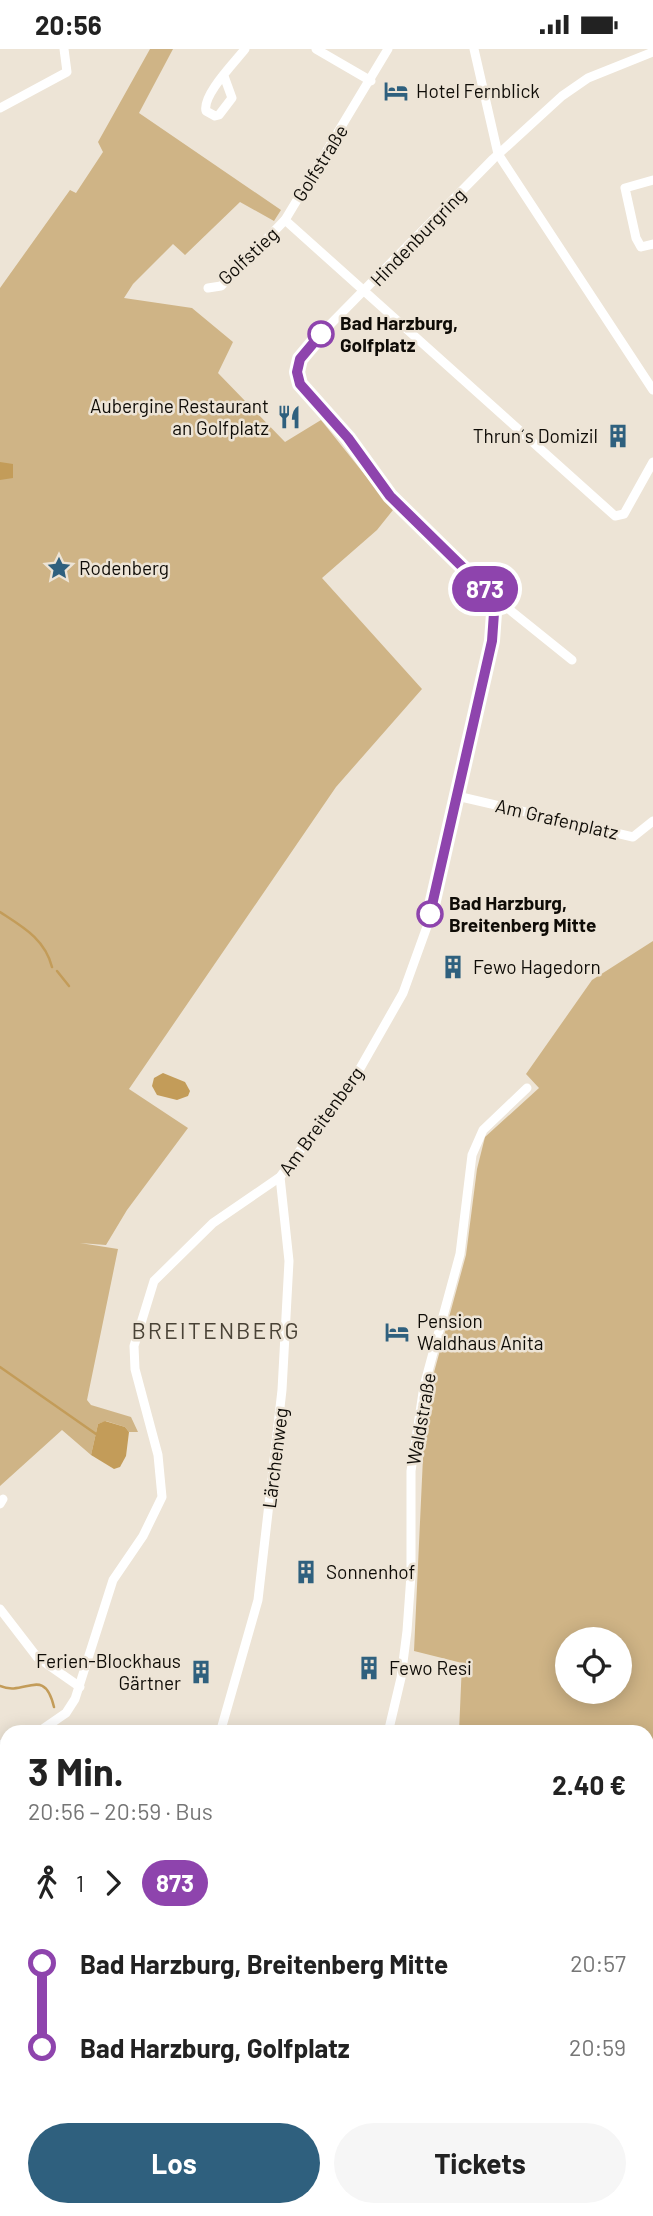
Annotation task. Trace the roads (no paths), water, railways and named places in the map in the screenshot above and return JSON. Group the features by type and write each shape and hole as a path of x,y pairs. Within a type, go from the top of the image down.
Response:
{"street":[{"path":"0,108 67,72 64,49"},
{"path":"224,76 245,49"},
{"path":"316,49 371,81"},
{"name":"Golfstraße","path":"365,292 285,219 388,49"},
{"path":"474,49 498,154 653,390"},
{"name":"Hindenburgring","path":"653,52 588,78 562,96 498,154 365,292 615,516 624,514 653,462"},
{"path":"653,180 625,188 636,238 641,247 653,244"},
{"name":"Golfstieg","path":"208,288 221,286 285,219"},
{"path":"365,292 307,348 297,372 300,384 348,438 390,496 490,594 572,660"},
{"name":"Am Breitenberg","path":"49,1725 66,1713 80,1687 113,1580 143,1536 162,1497 158,1455 135,1369 134,1346 154,1281 213,1223 280,1177 354,1079 403,993 429,921 492,641 494,613 490,594"},
{"name":"Am Grafenplatz","path":"457,796 634,837 653,821"},
{"name":"Waldstraße","path":"390,1725 408,1631 413,1459 424,1386 460,1254 472,1155 483,1130 527,1088"},
{"name":"Lärchenweg","path":"222,1725 258,1600 281,1403 289,1290 280,1177"},
{"path":"0,1609 37,1657 80,1687"}],"waterway":[{"path":"0,912 39,941 52,967"},
{"path":"57,971 69,986"},
{"path":"0,1367 96,1434"},
{"path":"0,1686 18,1688 39,1685 50,1694 54,1707"}],"place":[{"name":"Hotel Fernblick","path":"396,91"},
{"name":"Bad Harzburg, Golfplatz","path":"321,334"},
{"name":"Aubergine Restaurant an Golfplatz","path":"289,417"},
{"name":"Thrun´s Domizil","path":"618,436"},
{"name":"Rodenberg","path":"59,568"},
{"name":"Bad Harzburg, Breitenberg Mitte","path":"430,914"},
{"name":"Fewo Hagedorn","path":"453,967"},
{"name":"Pension Waldhaus Anita","path":"397,1332"},
{"name":"Sonnenhof","path":"306,1572"},
{"name":"Fewo Resi","path":"369,1668"},
{"name":"Ferien-Blockhaus Gärtner","path":"201,1672"}],"district":[{"name":"BREITENBERG","path":"216,1331"}]}
